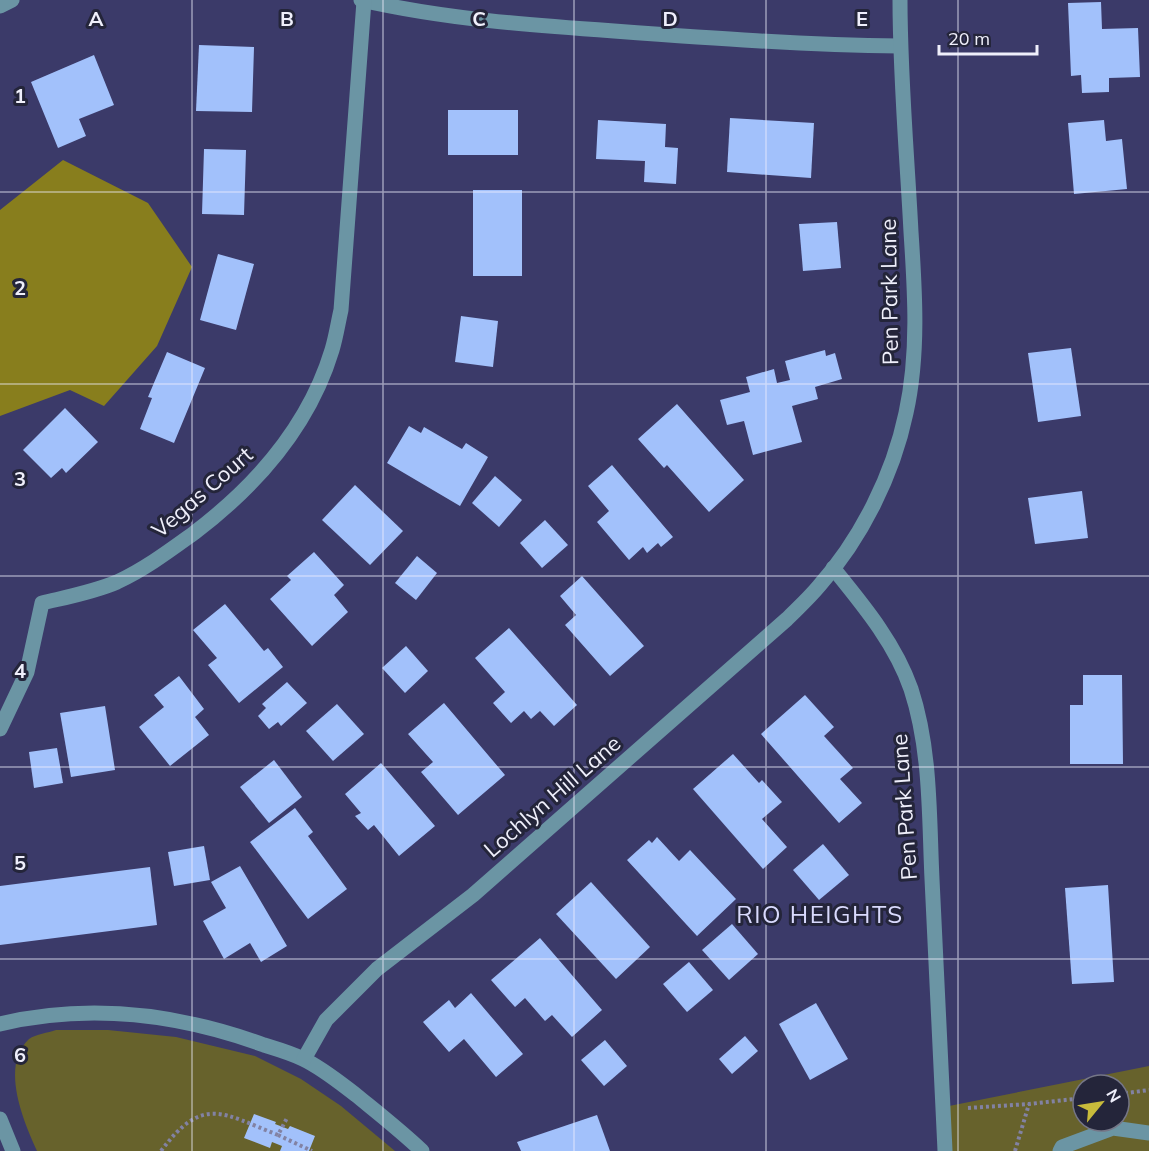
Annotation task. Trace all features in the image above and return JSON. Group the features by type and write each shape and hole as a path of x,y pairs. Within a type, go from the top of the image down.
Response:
{"street":[{"path":"0,6 12,0"},
{"path":"362,0 463,19 838,46 900,46"},
{"name":"Vegas Court","path":"0,729 27,672 42,603 114,584 137,573 161,558 208,522 271,462 297,426 320,384 333,349 341,310 362,0"},
{"name":"Pen Park Lane","path":"900,0 900,46 914,288 913,376 901,433 880,487 866,518 833,568 872,617 894,651 910,688 920,723 926,759 945,1151"},
{"name":"Lochlyn Hill Lane","path":"304,1059 326,1020 370,976 473,895 787,619 833,568"},
{"path":"0,1024 48,1015 94,1012 136,1014 220,1029 304,1059 341,1084 404,1133 422,1151"},
{"path":"0,1119 13,1151"},
{"path":"1060,1151 1062,1147 1113,1128 1149,1133"}],"path":[{"path":"1131,1092 1149,1090"},
{"path":"943,1109 1071,1099"},
{"path":"1015,1151 1029,1104"},
{"path":"161,1151 177,1130 209,1112 223,1113 312,1151"},
{"path":"278,1135 287,1118"}],"shaded area":[{"path":"63,160 148,203 192,267 157,346 104,406 70,390 0,416 0,210"},
{"path":"56,1030 108,1030 176,1037 255,1056 301,1079 341,1106 395,1151 37,1151 17,1094 16,1064 20,1050 29,1039"},
{"path":"1149,1066 1149,1151 951,1151 949,1106 1071,1082 1071,1133 1131,1133 1131,1073 1114,1073"}],"building":[{"path":"1101,2 1102,29 1138,28 1140,77 1109,78 1109,92 1082,93 1081,75 1071,76 1068,3"},
{"path":"199,45 254,47 252,112 196,111"},
{"path":"94,55 114,105 79,119 86,136 58,148 31,82"},
{"path":"448,110 518,110 518,155 448,155"},
{"path":"730,118 814,123 811,178 727,172"},
{"path":"598,120 666,124 665,147 678,148 676,184 644,182 645,161 596,159"},
{"path":"1104,120 1106,141 1122,139 1127,189 1074,194 1068,123"},
{"path":"204,149 246,150 244,215 202,214"},
{"path":"473,190 522,190 522,276 473,276"},
{"path":"837,222 841,268 803,271 799,224"},
{"path":"218,254 254,264 236,330 200,320"},
{"path":"461,316 498,321 493,367 455,362"},
{"path":"1071,348 1081,416 1038,422 1028,353"},
{"path":"825,350 826,356 835,353 842,379 815,387 818,399 792,406 802,442 753,455 744,421 727,425 720,400 750,392 746,377 774,369 777,383 790,380 785,361"},
{"path":"167,352 205,368 174,443 140,429 152,398 148,397"},
{"path":"677,404 744,480 709,512 667,465 664,468 638,439"},
{"path":"65,408 98,442 66,473 62,468 51,478 23,450"},
{"path":"409,426 421,433 424,427 462,449 466,443 488,457 460,506 387,463"},
{"path":"612,465 673,537 661,547 658,543 647,553 643,547 629,560 597,522 609,511 588,486"},
{"path":"495,476 522,500 499,527 472,503"},
{"path":"355,485 403,531 370,565 322,520"},
{"path":"1082,491 1088,538 1035,544 1028,498"},
{"path":"545,520 568,545 542,568 520,543"},
{"path":"314,552 344,585 334,595 348,612 312,646 270,599 291,580 287,576"},
{"path":"417,556 437,573 416,600 395,583"},
{"path":"582,576 644,646 610,676 565,625 576,615 560,596"},
{"path":"225,604 264,651 268,648 283,667 239,703 208,665 217,658 193,630"},
{"path":"509,628 577,705 554,726 540,711 531,719 524,711 511,723 493,703 505,692 475,658"},
{"path":"406,646 428,671 405,693 382,668"},
{"path":"1083,675 1122,675 1123,764 1070,764 1070,705 1083,705"},
{"path":"179,676 204,709 195,717 209,735 170,766 139,727 164,707 154,695"},
{"path":"287,682 307,703 281,726 278,722 269,729 258,716 266,708 262,704"},
{"path":"805,695 834,727 824,736 853,768 840,779 862,803 839,823 761,734"},
{"path":"444,703 505,775 458,815 421,772 433,762 408,734"},
{"path":"337,704 364,734 333,761 306,731"},
{"path":"105,706 115,770 71,777 60,713"},
{"path":"57,748 63,783 34,788 29,752"},
{"path":"733,754 759,783 762,780 782,802 762,819 787,847 763,869 693,789"},
{"path":"274,760 302,797 269,823 240,787"},
{"path":"381,763 435,826 399,856 374,825 368,830 355,816 361,813 345,794"},
{"path":"295,808 313,832 308,836 347,889 308,919 250,842"},
{"path":"657,837 679,861 690,850 736,899 697,936 627,860 649,840 652,843"},
{"path":"823,844 849,875 819,900 793,870"},
{"path":"204,846 210,880 174,886 168,852"},
{"path":"240,866 287,946 261,962 250,943 224,959 203,921 226,908 211,882"},
{"path":"150,867 157,925 0,945 0,886"},
{"path":"591,882 650,947 616,979 556,914"},
{"path":"1108,885 1114,982 1072,984 1065,888"},
{"path":"732,924 758,954 729,980 702,950"},
{"path":"540,938 602,1010 572,1037 552,1015 545,1021 525,998 515,1007 491,980"},
{"path":"689,962 713,990 687,1012 663,984"},
{"path":"471,993 523,1054 496,1077 464,1039 449,1052 423,1022 449,1000 455,1008"},
{"path":"816,1003 848,1059 810,1080 779,1024"},
{"path":"745,1036 758,1051 732,1074 719,1059"},
{"path":"605,1040 627,1066 604,1086 581,1060"},
{"path":"254,1114 288,1129 290,1126 315,1136 309,1151 280,1151 282,1146 272,1142 270,1148 244,1138"},
{"path":"597,1115 610,1151 521,1151 517,1142"}],"district":[{"name":"RIO HEIGHTS","path":"820,914"}]}
